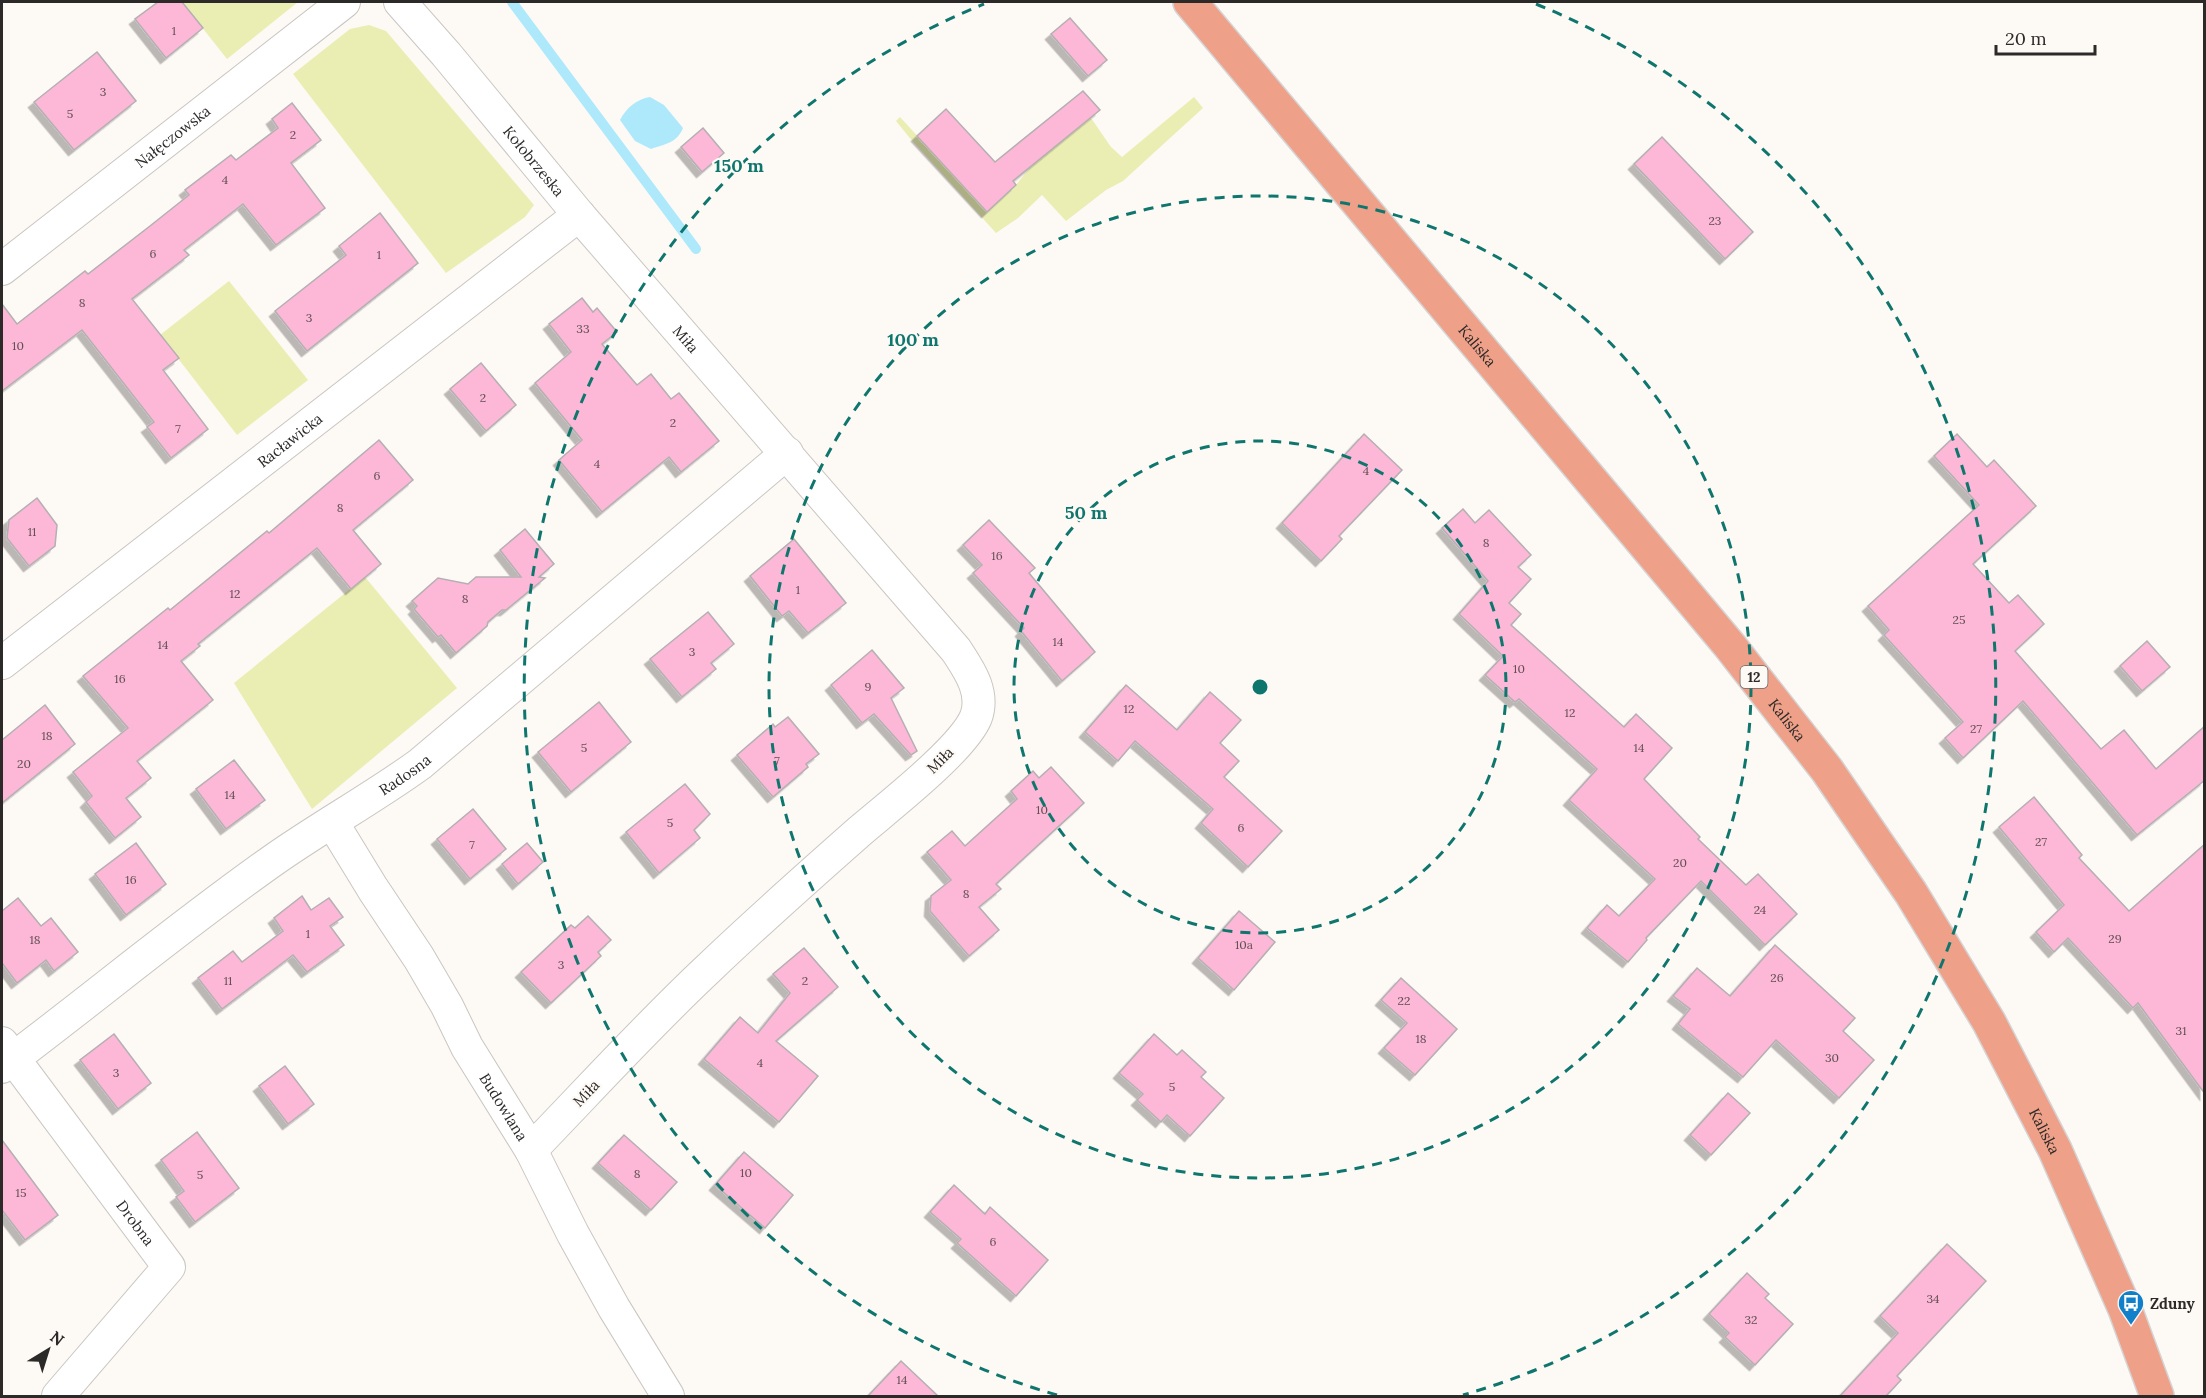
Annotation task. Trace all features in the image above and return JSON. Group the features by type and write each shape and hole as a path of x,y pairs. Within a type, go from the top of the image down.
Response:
{"main road":[{"name":"Kaliska","path":"1190,2 1730,646 1834,780 1911,893 1989,1022 2055,1150 2125,1309 2157,1396"}],"street":[{"name":"Nałęczowska","path":"2,269 344,2"},
{"name":"Kołobrzeska","path":"400,2 579,215 671,320"},
{"name":"Racławicka","path":"2,663 579,215"},
{"name":"Miła","path":"531,1150 709,968 816,869 937,764 963,736 976,717 978,696 973,674 956,650 671,320"},
{"name":"Radosna","path":"6,1056 226,894 332,822 378,795 420,764 787,453"},
{"name":"Budowlana","path":"332,822 447,1006 467,1047 531,1150 573,1234 614,1308 668,1396"},
{"name":"Drobna","path":"6,1056 169,1267 58,1396"}],"green space":[{"path":"182,2 298,2 227,59"},
{"path":"369,25 386,31 534,205 525,217 446,273 293,74 350,29"},
{"path":"1194,97 1203,108 1123,181 1106,190 1066,221 1042,195 1018,218 996,233 896,121 900,117 987,212 1016,185 1031,166 1091,118 1111,147 1122,157"},
{"path":"229,281 308,380 237,435 160,335"},
{"path":"365,577 457,688 312,809 234,683"}],"water":[{"path":"650,97 664,105 683,128 674,140 651,149 635,141 620,120 632,105"}],"building":[{"path":"158,2 182,2 203,28 166,58 135,19"},
{"path":"1070,18 1107,60 1088,76 1051,34"},
{"path":"97,52 136,101 74,150 34,102"},
{"path":"1083,91 1100,110 1013,181 1016,185 987,212 917,136 946,109 995,162"},
{"path":"292,103 321,140 291,163 325,208 276,245 243,204 184,250 189,255 132,299 179,358 163,370 208,429 171,458 147,427 154,422 82,330 2,391 2,304 17,324 85,271 88,274 150,226 189,195 185,190 231,155 236,160 278,128 272,119"},
{"path":"703,128 724,153 702,172 681,147"},
{"path":"1662,137 1753,232 1725,259 1634,164"},
{"path":"380,213 418,263 307,351 275,311 346,255 339,246"},
{"path":"582,298 593,312 597,308 617,332 602,344 637,385 651,374 671,399 679,393 719,441 681,472 669,457 602,512 559,460 582,440 535,383 571,352 549,324"},
{"path":"481,363 516,405 486,431 450,389"},
{"path":"1364,434 1402,470 1339,536 1342,539 1321,561 1282,523"},
{"path":"1957,434 1987,467 1994,460 2036,506 1973,564 2009,603 2018,595 2044,624 2015,651 2101,749 2124,730 2156,769 2205,726 2205,780 2137,835 2023,701 1963,758 1945,738 1963,722 1884,635 1889,630 1868,606 1979,505 1934,456"},
{"path":"379,440 413,480 353,530 381,564 351,589 317,548 198,644 200,646 181,661 213,700 137,761 151,778 126,798 141,817 115,838 86,802 92,796 73,772 128,728 83,676 168,608 170,610 267,531 269,533"},
{"path":"37,498 57,525 55,546 29,566 7,538 9,520"},
{"path":"1463,509 1475,523 1489,510 1531,555 1518,567 1531,579 1509,603 1521,614 1511,625 1624,727 1636,714 1672,748 1644,779 1700,837 1698,839 1746,885 1758,874 1797,914 1765,945 1701,881 1646,938 1647,940 1628,962 1587,928 1607,905 1619,916 1655,879 1569,800 1597,769 1519,699 1515,702 1485,675 1503,656 1459,614 1488,581 1442,528"},
{"path":"989,520 1035,568 1029,573 1095,652 1062,681 1021,631 1024,628 973,573 982,565 963,545"},
{"path":"525,529 554,564 539,577 545,578 506,610 502,610 456,653 441,635 438,637 414,609 417,606 412,601 438,578 468,584 476,577 521,577 500,550"},
{"path":"794,539 846,603 808,633 789,611 782,616 750,576"},
{"path":"708,612 734,644 711,663 716,669 682,697 650,659"},
{"path":"2147,641 2170,667 2142,691 2120,666"},
{"path":"872,650 904,688 891,698 917,751 911,755 874,714 862,723 831,685"},
{"path":"1126,685 1177,730 1210,692 1241,720 1220,743 1239,761 1224,777 1282,831 1248,867 1201,823 1213,809 1135,741 1118,761 1085,732"},
{"path":"599,702 631,742 571,792 538,752"},
{"path":"45,705 75,744 2,803 2,740"},
{"path":"788,717 819,754 806,764 808,767 773,797 737,755 773,724 775,727"},
{"path":"234,760 265,800 226,829 196,789"},
{"path":"1051,767 1084,803 996,884 1001,889 979,907 999,930 969,956 930,911 931,896 951,880 927,852 952,831 965,846 1017,799 1011,791 1033,771 1039,778"},
{"path":"685,784 710,814 694,830 700,838 659,873 626,832"},
{"path":"2034,797 2082,855 2079,858 2129,911 2205,844 2205,1094 2138,1003 2133,1008 2068,938 2054,952 2036,932 2064,905 1999,827"},
{"path":"473,809 506,849 470,879 437,839"},
{"path":"136,843 166,884 126,915 95,874"},
{"path":"527,843 543,862 518,884 502,864"},
{"path":"302,896 311,910 329,898 343,917 330,926 344,945 307,972 293,955 222,1009 198,978 233,951 242,962 283,931 274,918"},
{"path":"18,898 41,926 51,918 78,952 54,971 46,960 17,983 2,963 2,911"},
{"path":"1239,911 1275,942 1234,990 1198,958"},
{"path":"588,916 611,940 598,952 601,956 551,1003 521,972 571,925 575,928"},
{"path":"1775,945 1855,1018 1843,1031 1874,1060 1839,1098 1776,1040 1743,1077 1678,1024 1690,1009 1673,996 1697,968 1730,996"},
{"path":"804,948 838,987 776,1041 818,1076 779,1122 704,1059 740,1017 758,1033 790,993 773,974"},
{"path":"1401,978 1457,1029 1415,1075 1384,1048 1407,1023 1381,1000"},
{"path":"114,1034 151,1083 118,1109 80,1060"},
{"path":"1154,1034 1177,1055 1182,1050 1206,1072 1201,1077 1224,1098 1190,1136 1167,1115 1161,1122 1137,1100 1143,1094 1119,1073"},
{"path":"285,1066 314,1104 288,1124 259,1086"},
{"path":"1728,1093 1750,1113 1711,1155 1690,1135"},
{"path":"197,1132 239,1188 195,1222 176,1197 184,1191 161,1160"},
{"path":"624,1135 677,1182 651,1210 598,1163"},
{"path":"2,1140 58,1215 25,1240 2,1210"},
{"path":"744,1152 793,1195 765,1228 715,1185"},
{"path":"954,1185 985,1214 990,1207 1048,1260 1016,1296 957,1243 961,1239 930,1212"},
{"path":"1947,1244 1986,1281 1897,1376 1901,1380 1886,1396 1840,1396 1898,1333 1880,1316"},
{"path":"1747,1273 1769,1294 1765,1298 1793,1324 1755,1365 1725,1337 1729,1333 1709,1314"},
{"path":"901,1361 938,1396 868,1396"}],"waterway":[{"path":"512,2 696,249"}],"place":[{"name":"Zduny","path":"2131,1326"}]}
